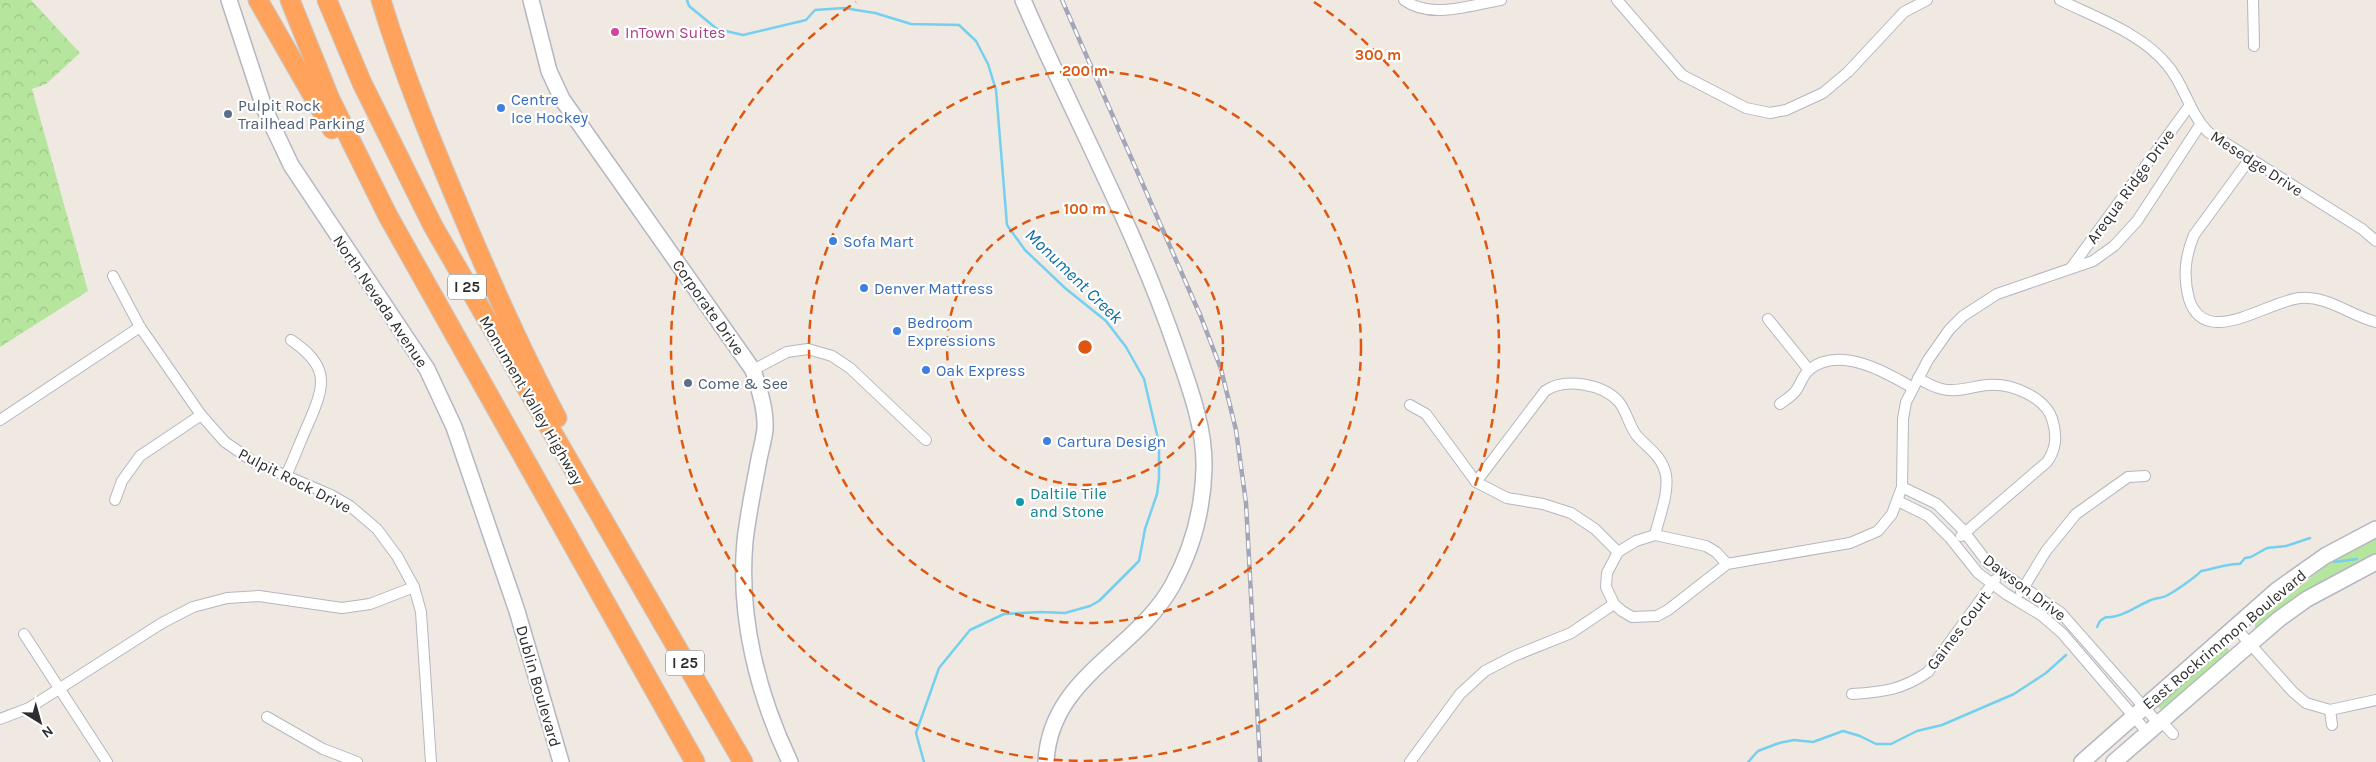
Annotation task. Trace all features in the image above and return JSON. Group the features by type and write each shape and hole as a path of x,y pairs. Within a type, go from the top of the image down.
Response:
{"highway":[{"path":"258,0 310,92 405,247"},
{"name":"I 25","path":"290,0 330,99 405,247 695,762"},
{"name":"Monument Valley Highway","path":"327,0 366,92 433,226 743,762"},
{"path":"381,0 422,118 502,308 548,402 609,514 627,563"}],"street":[{"name":"North Nevada Avenue","path":"229,0 265,110 290,165 427,369 454,427 517,610"},
{"name":"Corporate Drive","path":"531,0 549,71 562,99 753,370 764,409 765,429 745,542 748,628 756,670 774,729 790,762"},
{"path":"1023,0 1151,280 1189,385 1201,430 1204,468 1197,524 1180,572 1169,592 1138,630 1087,675 1073,690 1060,712 1051,733 1046,762"},
{"path":"1404,0 1427,10 1501,0"},
{"path":"1617,0 1682,74 1702,87 1746,108 1770,114 1794,107 1823,93 1848,72 1904,12 1927,0"},
{"name":"Mesedge Drive","path":"2060,0 2149,46 2169,67 2200,124 2220,141 2362,229 2376,241"},
{"path":"2253,0 2254,46"},
{"name":"Arequa Ridge Drive","path":"2071,268 2190,105"},
{"name":"Arequa Ridge Drive","path":"1614,604 1632,616 1657,616 1668,610 1726,564 1850,544 1868,537 1886,523 1898,500 1902,487 1903,419 1906,402 1918,378 1949,330 1980,304 1997,294 2093,261 2114,246 2125,235 2200,124"},
{"path":"2249,160 2194,236 2189,248 2185,263 2185,278 2191,305 2198,315 2206,322 2223,323 2281,302 2301,298 2321,299 2331,302 2362,318 2376,322"},
{"name":"Pulpit Rock Drive","path":"113,276 140,327 216,434 235,450 254,462 332,495 350,506 393,549 414,587 423,623 431,762"},
{"path":"1768,319 1809,370"},
{"path":"0,420 140,327"},
{"path":"286,476 322,389 320,371 315,362 308,352 291,340"},
{"path":"753,370 787,352 808,349 832,356 850,368 926,440"},
{"path":"1780,404 1796,391 1809,370 1832,361 1851,362 1881,370 1913,388"},
{"path":"1918,378 1943,390 1956,390 1989,384 2006,386 2031,395 2047,408 2052,417 2056,437 2055,447 2047,462 1953,542"},
{"path":"1476,482 1545,391 1557,384 1578,383 1615,398 1632,428 1660,459 1666,475 1666,487 1655,535"},
{"path":"1410,405 1426,414 1476,482 1507,498 1543,504 1572,513 1595,529 1618,552"},
{"path":"115,500 122,481 140,456 201,415"},
{"path":"2016,600 2046,551 2076,514 2128,476 2145,476"},
{"name":"Dawson Drive","path":"1902,487 1937,504 1988,563 2061,613 2139,711 2155,725"},
{"name":"Dawson Drive","path":"1898,500 1928,516 1940,526 1978,573 2041,615 2062,633 2155,725"},
{"name":"East Rockrimmon Boulevard","path":"2082,762 2234,627 2306,568 2345,544 2376,529"},
{"path":"1410,762 1460,694 1485,671 1514,656 1571,633 1614,604 1606,587 1607,573 1618,552 1636,541 1655,535 1706,546 1716,552 1726,564"},
{"name":"East Rockrimmon Boulevard","path":"2114,762 2250,644 2307,599 2376,562"},
{"name":"Gaines Court","path":"1852,694 1890,691 1917,680 1928,672 2000,573"},
{"path":"0,719 29,708 178,614 211,601 259,596 342,608 370,604 414,587"},
{"name":"Dublin Boulevard","path":"517,610 561,762"},
{"path":"2234,627 2306,703 2330,710 2375,703"},
{"path":"24,634 107,762"},
{"path":"2330,710 2332,724"},
{"path":"267,717 323,749 357,762"},
{"path":"2155,725 2173,734"}],"green space":[{"path":"0,0 31,0 80,53 46,84 32,89 88,291 0,347"},
{"path":"2376,535 2376,557 2258,629 2255,628 2255,623 2335,558"},
{"path":"2224,646 2228,648 2229,653 2162,710 2158,707 2157,704"}],"waterway":[{"name":"Monument Creek","path":"687,0 689,6 717,29 743,35 806,20 815,10 844,8 875,13 911,24 959,25 976,41 988,64 996,90 1007,225 1025,250 1065,288 1106,321 1126,347 1144,379 1159,443 1159,478 1157,494 1145,529 1139,561 1099,601 1090,606 1065,613 1004,614 970,630 939,668 916,733 924,762"},
{"path":"2097,627 2100,621 2106,617 2117,616 2153,599 2166,596 2201,571 2230,564 2240,564 2245,558 2251,557 2267,548 2286,546 2310,538"},
{"path":"2334,562 2357,559"},
{"path":"1748,762 1758,751 1779,743 1794,740 1813,742 1843,731 1860,736 1876,744 1891,744 1917,731 1942,725 2014,694 2046,673 2066,655"}],"railway":[{"path":"1062,0 1201,317 1221,369 1236,430 1246,503 1260,762"}],"place":[{"name":"InTown Suites","path":"615,32"},
{"name":"Centre Ice Hockey","path":"501,108"},
{"name":"Pulpit Rock Trailhead Parking","path":"228,114"},
{"name":"Sofa Mart","path":"833,241"},
{"name":"Denver Mattress","path":"864,288"},
{"name":"Bedroom Expressions","path":"897,331"},
{"name":"Oak Express","path":"926,370"},
{"name":"Come & See","path":"688,383"},
{"name":"Cartura Design","path":"1047,441"},
{"name":"Daltile Tile and Stone","path":"1020,502"}]}
